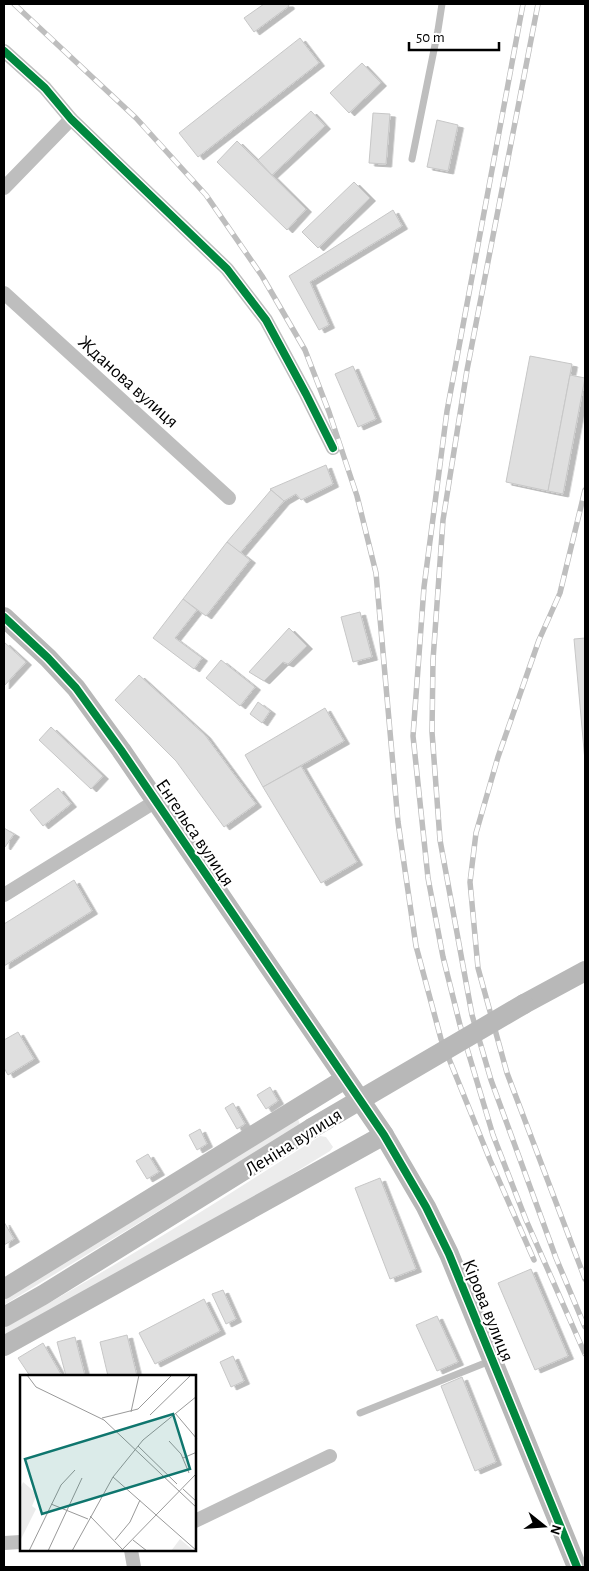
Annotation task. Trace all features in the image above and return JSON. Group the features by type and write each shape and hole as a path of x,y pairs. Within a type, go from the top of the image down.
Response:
{"street":[{"path":"4,51 45,88 71,119 227,269 266,320 333,448"},
{"path":"4,188 71,119"},
{"name":"Жданова вулиця","path":"4,293 230,498"},
{"name":"Енгельса вулиця","path":"4,617 48,658 76,688 156,801 345,1079"},
{"path":"4,895 156,801"},
{"name":"Леніна вулиця","path":"4,1317 51,1290 312,1128 585,970"},
{"name":"Кірова вулиця","path":"345,1079 384,1135 422,1200 449,1254 576,1567"},
{"name":"Леніна вулиця","path":"4,1289 345,1079"},
{"name":"Леніна вулиця","path":"4,1346 384,1135"},
{"path":"196,1521 330,1456"},
{"path":"4,1543 20,1542"},
{"path":"131,1551 134,1567"}],"lane":[{"path":"412,159 442,4"},
{"path":"360,1413 493,1360"}],"shaded area":[{"path":"297,1116 300,1125 4,1305 4,1296"},
{"path":"320,1136 326,1137 333,1147 330,1151 235,1209 4,1338 4,1328 203,1211"}],"building":[{"path":"264,4 288,4 289,6 254,32 244,18"},
{"path":"300,38 319,63 198,157 179,133"},
{"path":"362,63 381,83 349,113 330,93"},
{"path":"311,111 325,126 272,175 258,160"},
{"path":"373,113 390,114 386,164 369,163"},
{"path":"437,120 458,125 448,171 427,167"},
{"path":"237,141 306,209 287,230 217,162"},
{"path":"354,182 370,198 318,248 302,232"},
{"path":"393,210 402,226 310,282 329,325 319,330 289,276"},
{"path":"530,356 572,364 548,491 506,482"},
{"path":"353,366 376,419 358,427 335,374"},
{"path":"570,375 585,378 563,494 548,491"},
{"path":"326,465 333,484 301,500 296,494 284,501 270,489"},
{"path":"271,490 284,501 240,553 227,542"},
{"path":"227,542 250,560 206,616 183,599"},
{"path":"183,599 197,610 175,638 202,658 194,669 153,638"},
{"path":"360,612 372,657 353,662 341,617"},
{"path":"289,628 307,646 288,664 283,662 264,681 249,672"},
{"path":"585,638 585,761 574,639"},
{"path":"4,642 26,662 4,686"},
{"path":"221,660 255,687 240,706 206,678"},
{"path":"139,675 205,735 256,804 224,827 176,761 115,700"},
{"path":"258,702 270,711 262,723 250,714"},
{"path":"325,708 344,741 263,787 245,755"},
{"path":"51,727 103,776 91,789 39,740"},
{"path":"301,766 357,862 321,883 263,787"},
{"path":"58,788 71,804 43,826 30,810"},
{"path":"4,828 14,834 5,847 4,846"},
{"path":"74,880 92,911 4,966 4,924"},
{"path":"18,1032 34,1059 8,1075 4,1068 4,1040"},
{"path":"270,1087 278,1101 266,1109 257,1095"},
{"path":"233,1103 245,1124 237,1129 225,1108"},
{"path":"200,1129 207,1144 197,1150 189,1135"},
{"path":"148,1154 159,1172 147,1179 136,1161"},
{"path":"380,1178 416,1269 390,1279 355,1188"},
{"path":"4,1222 14,1239 4,1245"},
{"path":"531,1269 568,1356 535,1370 498,1283"},
{"path":"223,1290 236,1319 226,1324 212,1294"},
{"path":"204,1299 220,1331 155,1364 139,1333"},
{"path":"437,1316 458,1362 437,1371 416,1325"},
{"path":"127,1335 137,1375 108,1375 100,1342"},
{"path":"75,1337 85,1375 66,1375 57,1342"},
{"path":"43,1343 61,1375 29,1375 18,1358"},
{"path":"233,1356 244,1381 231,1387 220,1362"},
{"path":"462,1377 496,1462 475,1471 441,1386"}],"railway":[{"path":"14,4 136,118 206,195 262,276 305,350 329,412 357,496 376,573 398,822 416,946 441,1039 490,1160 534,1260"},
{"path":"523,4 447,411 424,587 413,736 428,878 443,957 460,1025 493,1135 526,1220 585,1354"},
{"path":"538,4 467,370 443,520 433,660 432,732 440,840 472,1015 491,1080 556,1258 585,1327"},
{"path":"585,490 560,593 539,640 498,757 476,833 470,882 478,968 507,1073 585,1279"}],"cycle path":[{"path":"4,51 45,88 71,119 227,269 266,320 333,448"},
{"path":"4,617 48,658 76,688 121,750 384,1135 426,1207 449,1254 577,1567"}]}
